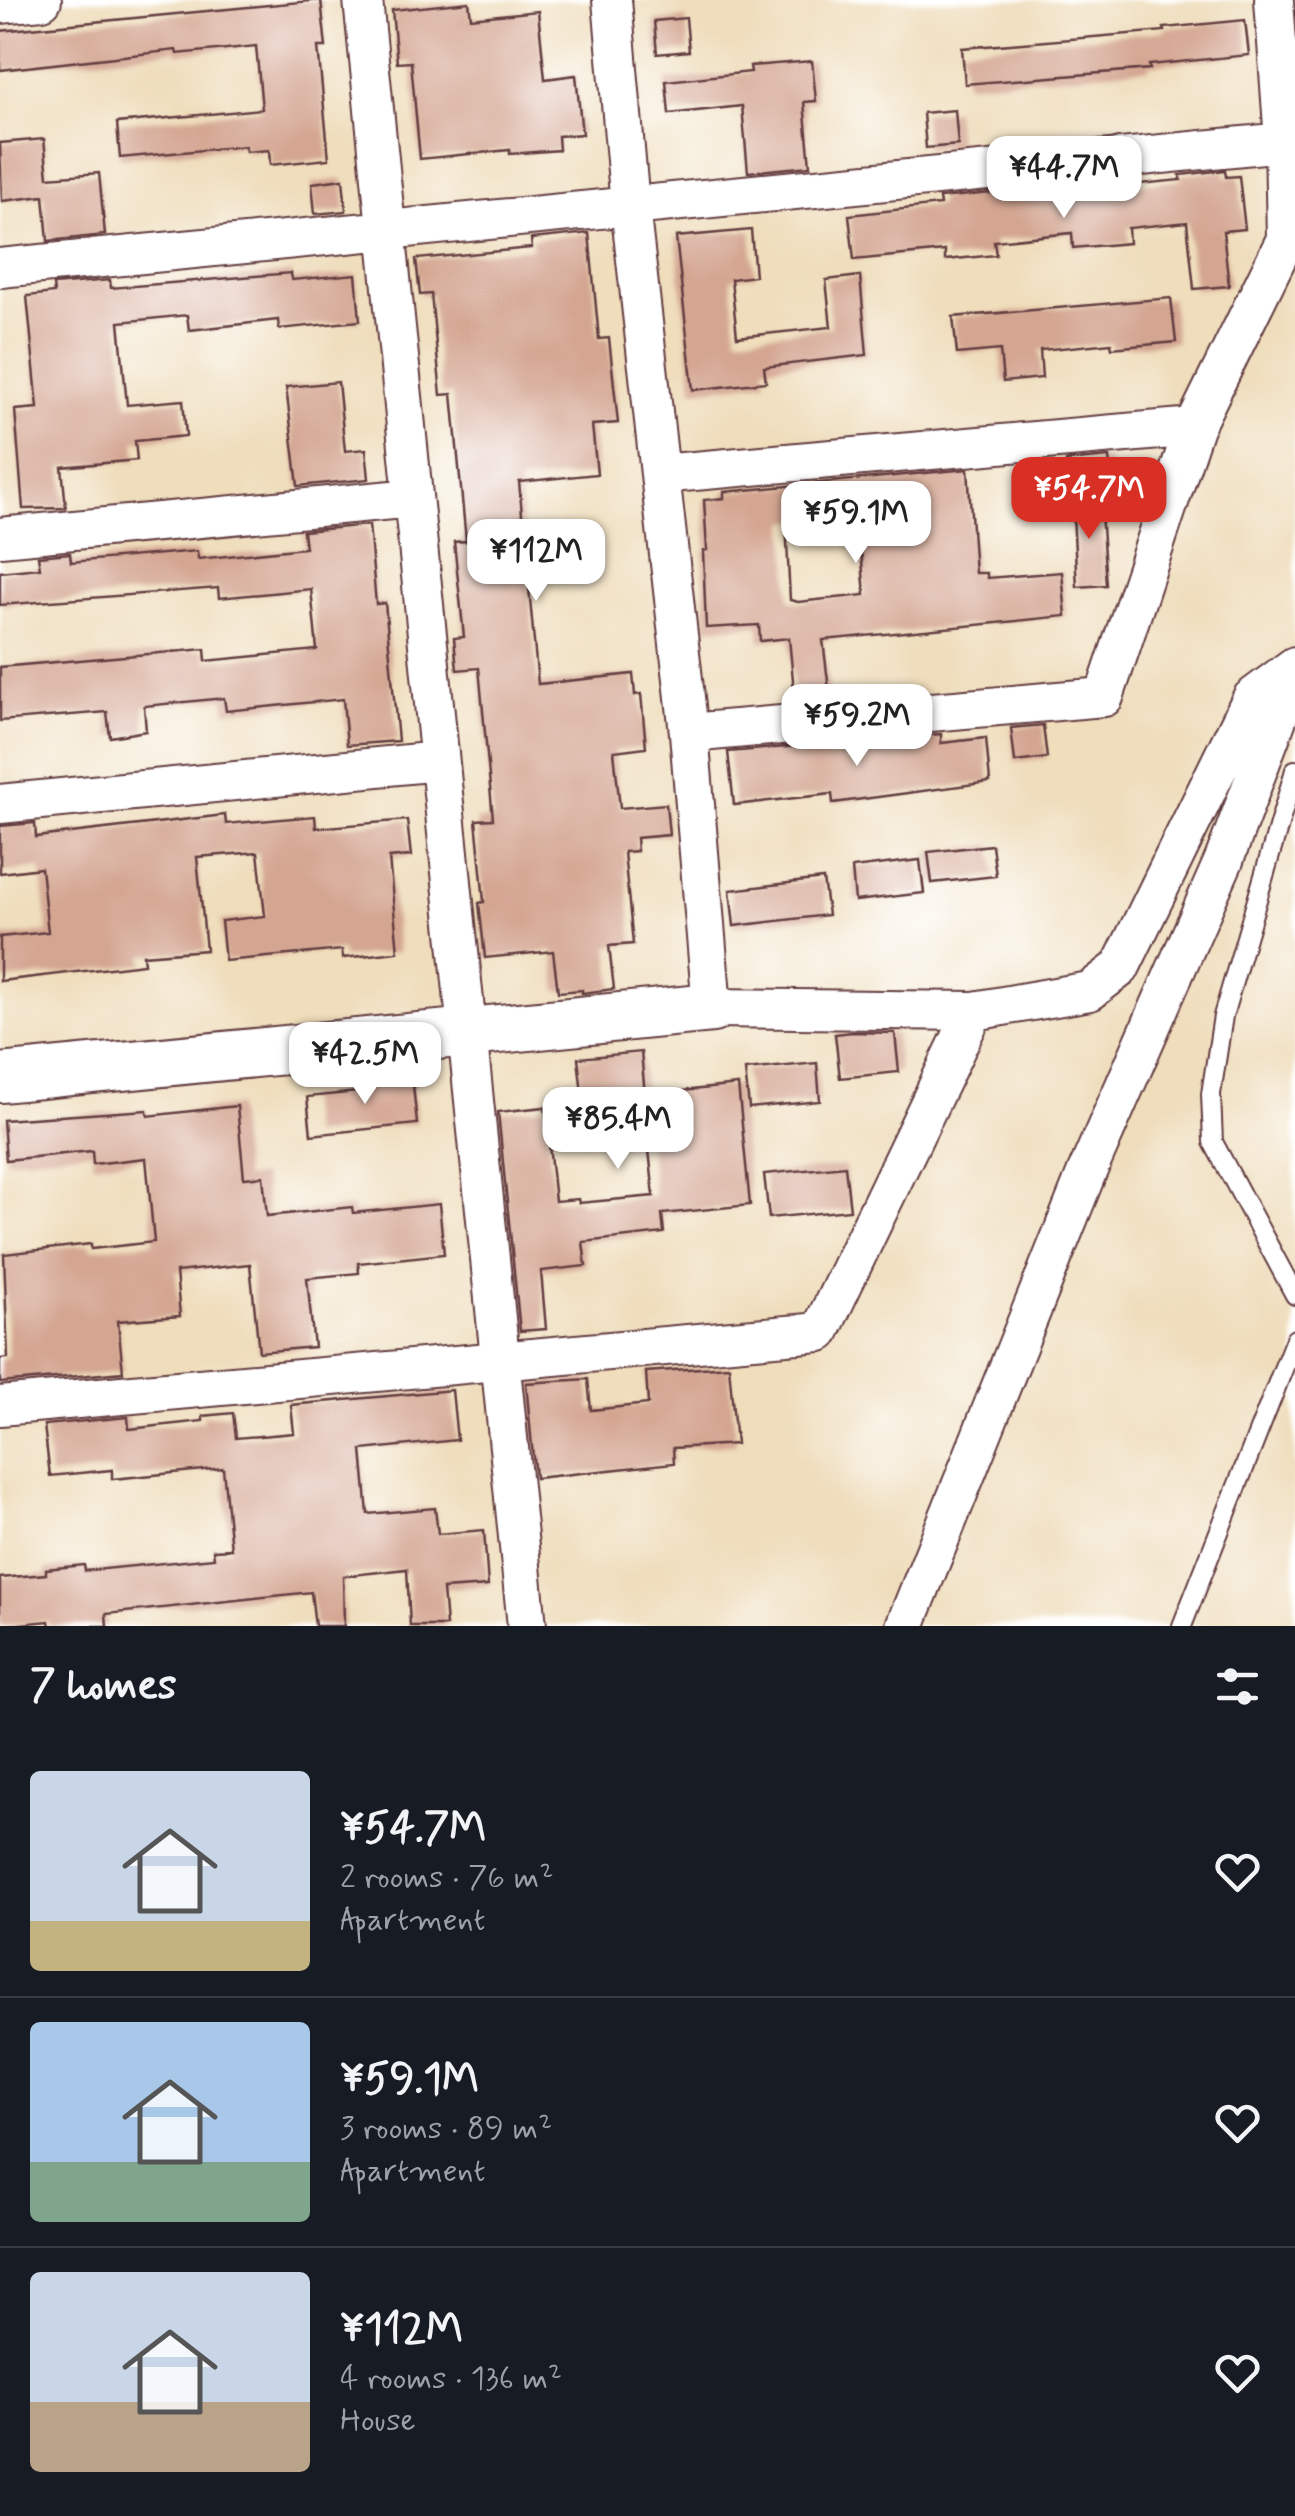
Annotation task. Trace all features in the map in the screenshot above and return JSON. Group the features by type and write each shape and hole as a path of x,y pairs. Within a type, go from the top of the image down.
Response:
{"street":[{"path":"2,2 42,0"},
{"path":"363,0 527,1626"},
{"path":"612,0 630,206 689,733 712,1008"},
{"path":"689,733 1104,696 1194,428 1286,238 1274,0"},
{"path":"0,268 1284,142"},
{"path":"660,474 1194,428"},
{"path":"0,537 413,498"},
{"path":"0,1078 712,1008 974,1011 1090,991 1120,968 1252,698 1295,668"},
{"path":"904,1626 1086,1172 1224,860 1295,668"},
{"path":"0,804 439,761"},
{"path":"0,1406 820,1332 974,1011"}],"lane":[{"path":"1295,770 1223,1016 1211,1094 1213,1142 1270,1255 1295,1295"},
{"path":"1182,1626 1295,1339"}],"building":[{"path":"321,0 326,47 318,47 329,159 270,165 269,150 246,152 245,146 120,158 117,123 262,109 256,46 177,54 176,50 0,70 0,31"},
{"path":"469,2 471,18 538,11 545,79 576,75 582,134 558,136 559,150 510,154 510,150 420,159 411,62 397,63 392,10"},
{"path":"686,18 689,51 657,54 654,21"},
{"path":"1245,20 1249,55 1149,65 1150,69 965,84 962,48 1165,31 1164,28"},
{"path":"812,61 816,101 804,102 810,166 748,172 742,106 669,114 666,81 751,72 750,66"},
{"path":"955,110 958,145 926,148 923,113"},
{"path":"44,139 48,177 99,173 105,235 48,241 44,196 2,201 0,143"},
{"path":"1225,170 1226,177 1239,176 1245,229 1223,231 1229,286 1194,289 1187,222 1128,228 1129,243 1073,248 1072,233 994,241 996,255 945,260 945,251 854,260 849,215 940,205 939,198 1181,180 1180,175"},
{"path":"343,179 346,211 315,214 312,183"},
{"path":"751,230 755,276 731,279 737,337 831,327 826,280 860,276 867,355 764,367 766,382 693,390 676,237"},
{"path":"589,233 599,339 609,338 618,423 592,425 597,474 519,482 538,684 633,674 635,695 641,694 646,747 614,751 620,808 666,804 669,835 636,838 637,851 624,852 633,944 609,946 614,989 582,993 558,992 553,951 485,958 476,820 493,819 479,668 457,670 454,638 464,637 454,542 466,541 452,394 441,395 431,294 420,295 416,259 532,248 531,239"},
{"path":"291,273 292,280 356,274 360,321 279,329 278,320 189,330 187,315 119,322 127,405 183,400 186,436 135,441 137,460 62,467 66,508 23,509 15,410 38,408 27,296 54,293 53,285 110,280 111,288"},
{"path":"1171,298 1176,342 1040,350 1042,378 1003,382 1000,350 957,354 953,317"},
{"path":"338,382 345,451 366,449 369,479 298,486 286,387"},
{"path":"1109,457 1112,488 1068,492 1066,461"},
{"path":"968,469 975,573 987,573 987,578 1062,572 1066,616 823,640 830,698 795,701 789,638 760,641 759,625 706,628 704,500 724,498 724,492","holes":["858,516 865,595 790,600 786,522"]},
{"path":"1100,497 1106,585 1077,587 1072,498"},
{"path":"369,525 376,604 385,603 398,741 347,745 343,699 226,711 224,698 144,706 146,731 110,737 107,712 0,721 0,667 205,649 206,661 317,650 311,589 219,598 218,588 0,605 0,572 40,568 38,556 70,553 71,562 197,551 198,559 305,548 303,531"},
{"path":"1043,725 1047,758 1015,762 1011,728"},
{"path":"941,734 941,743 986,738 990,782 833,803 832,794 734,805 728,752"},
{"path":"225,815 226,824 315,816 316,828 407,820 411,856 389,858 398,952 343,958 342,950 225,961 221,921 265,916 258,852 197,857 206,950 143,955 144,964 0,981 0,937 48,932 41,868 0,873 0,826 35,823 36,837"},
{"path":"992,845 996,876 932,883 928,852"},
{"path":"920,860 924,893 855,901 852,868"},
{"path":"823,879 828,915 734,926 730,890"},
{"path":"895,1033 899,1072 840,1078 835,1034"},
{"path":"641,1052 645,1095 738,1085 750,1205 662,1214 664,1233 583,1242 586,1266 541,1271 546,1329 520,1331 498,1112 545,1107 555,1201 578,1199 579,1203 654,1196 645,1113 585,1119 578,1058"},
{"path":"817,1063 820,1101 749,1108 745,1070"},
{"path":"412,1075 417,1124 311,1135 307,1097 358,1092 357,1081"},
{"path":"237,1106 244,1178 263,1176 267,1216 352,1207 353,1213 439,1204 444,1254 358,1263 359,1273 307,1278 314,1347 259,1352 250,1264 176,1272 180,1316 118,1321 123,1372 0,1383 0,1359 8,1358 4,1254 91,1244 91,1249 154,1242 146,1158 93,1164 92,1151 6,1160 3,1120 147,1110 148,1116"},
{"path":"845,1166 850,1210 769,1218 764,1174"},
{"path":"729,1366 736,1444 673,1448 674,1463 535,1478 526,1383 588,1379 591,1410 648,1404 646,1372"},
{"path":"452,1390 457,1440 362,1450 368,1514 435,1508 438,1534 484,1530 488,1586 443,1589 446,1626 410,1626 407,1569 343,1576 344,1626 315,1626 311,1592 106,1614 107,1626 50,1626 49,1621 0,1626 0,1578 46,1574 46,1569 84,1565 85,1571 214,1558 213,1550 231,1549 223,1468 112,1479 112,1470 50,1476 44,1425 128,1417 129,1429 203,1421 203,1416 233,1413 236,1438 294,1433 291,1405"}]}
